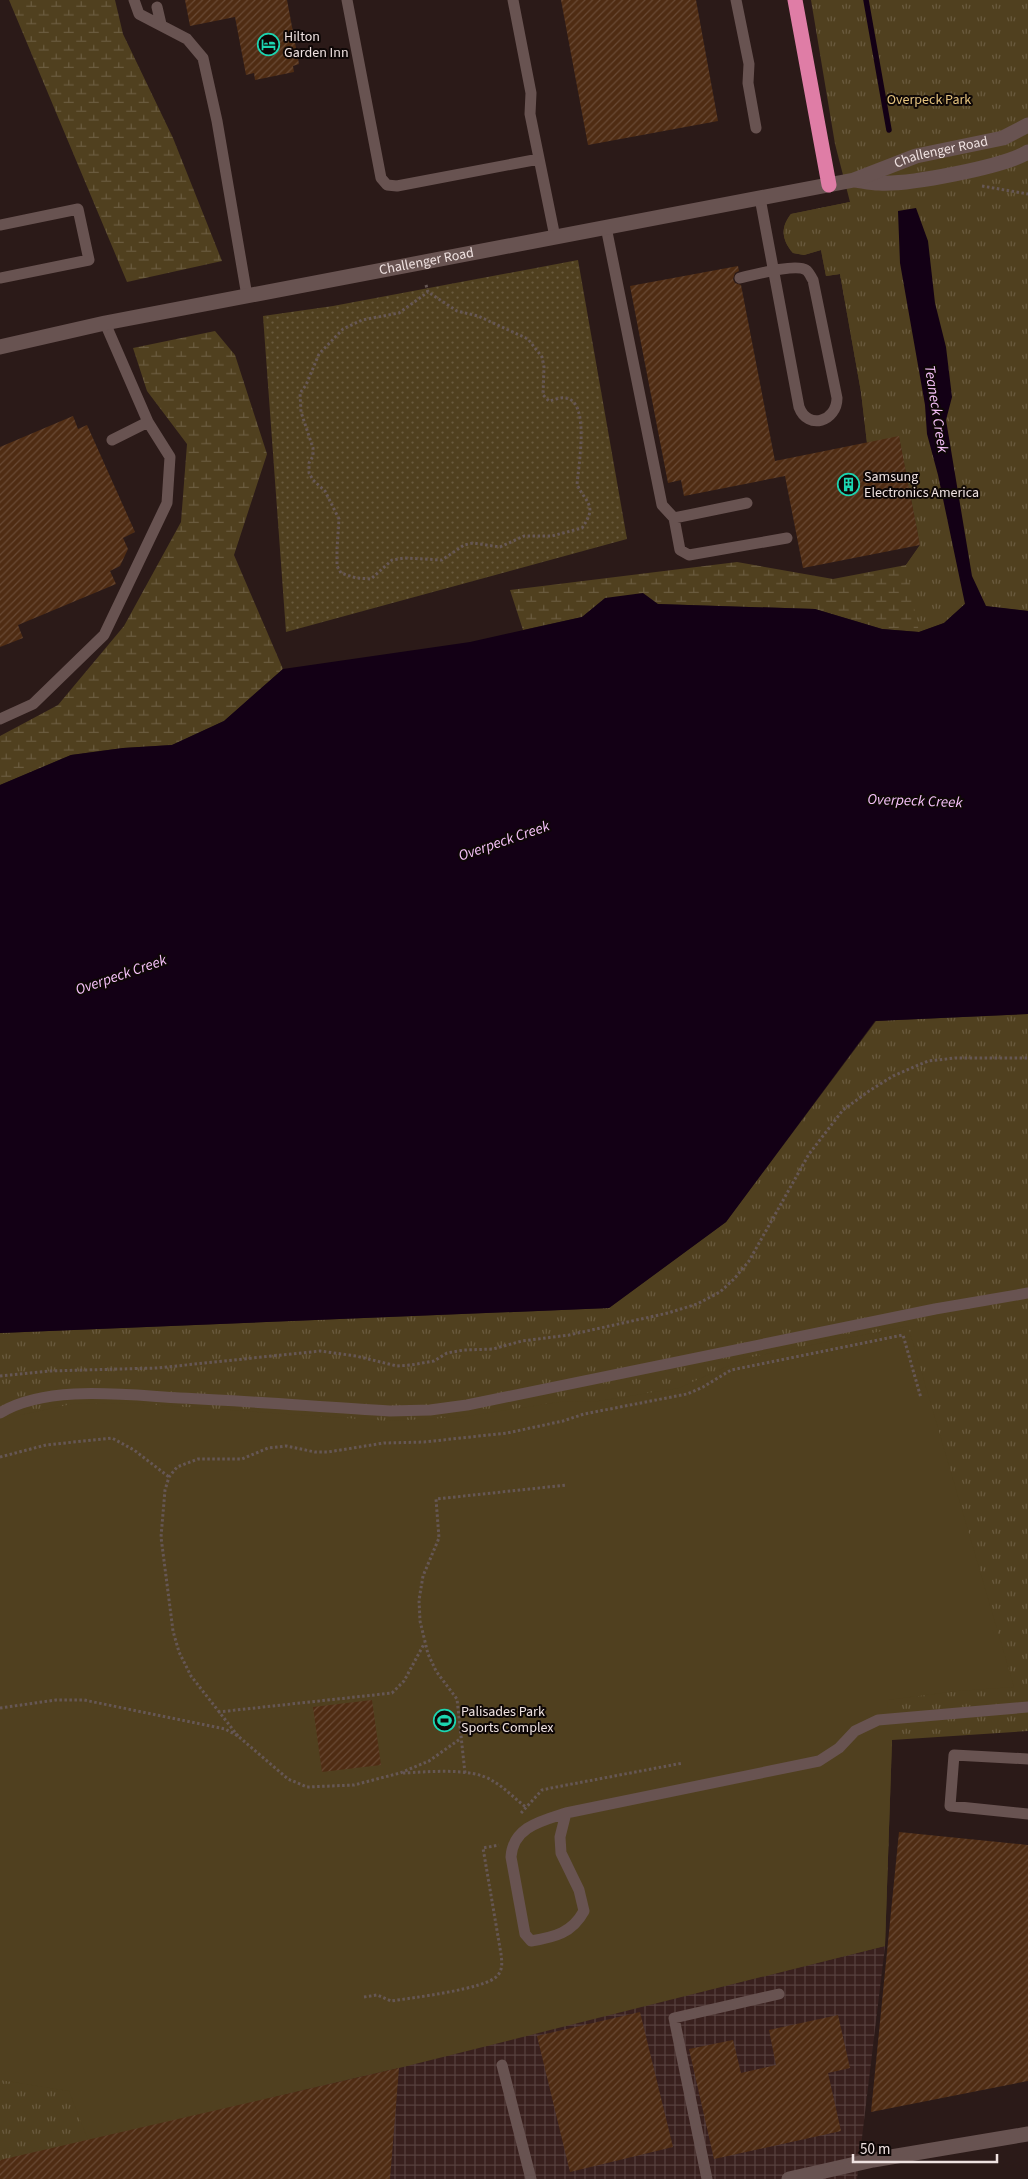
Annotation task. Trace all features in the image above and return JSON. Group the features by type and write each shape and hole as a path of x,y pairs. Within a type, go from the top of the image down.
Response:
{"highway":[{"path":"795,0 829,185"}],"main road":[{"name":"Challenger Road","path":"0,347 105,323 854,180 916,156 1003,138 1028,125"},
{"name":"Challenger Road","path":"854,180 879,183 944,175 995,164 1028,152"},
{"path":"789,2179 873,2160 1028,2134"}],"lane":[{"path":"134,0 138,14 161,24 187,40 203,58 208,73 247,296"},
{"path":"347,0 381,178 387,185 397,186 539,159"},
{"path":"513,0 531,93 530,114 555,237"},
{"path":"736,0 749,64 748,83 756,128"},
{"path":"157,7 161,24"},
{"path":"740,278 774,271 800,268 807,271 813,280 837,398 836,409 821,421 815,422 805,418 799,407 774,271 760,198"},
{"path":"0,225 78,209 89,260 0,278"},
{"path":"606,227 658,488 662,505 674,518 680,550 689,556 787,538"},
{"path":"620,297 632,295"},
{"path":"0,719 33,704 104,636 167,503 170,457 148,422 105,323"},
{"path":"112,440 148,422"},
{"path":"674,518 747,503"},
{"path":"3,1409 49,1397 118,1393 390,1411 430,1410 467,1405 935,1309 1028,1293"},
{"path":"566,1813 560,1837 561,1854 579,1890 584,1911 577,1924 558,1937 531,1941 525,1934 511,1857 511,1849 516,1838 524,1829 566,1813 819,1761 839,1748 855,1730 878,1720 1028,1707"},
{"path":"1028,1759 954,1756 950,1806 1028,1814"},
{"path":"707,2179 674,2018 779,1994"},
{"path":"502,2065 532,2179"}],"path":[{"path":"980,185 1028,194"},
{"path":"426,285 428,292 457,311 478,316 528,339 536,348 544,367 543,395 549,401 565,398 574,402 579,412 582,458 578,485 589,501 591,511 582,528 552,536 524,536 500,546 473,543 464,545 442,560 405,558 392,560 371,579 341,574 337,566 339,519 325,491 312,480 309,473 309,463 313,456 314,448 301,412 300,393 306,385 319,354 343,329 362,320 399,313 428,292"},
{"path":"0,1376 157,1368 320,1351 347,1354 397,1366 411,1365 434,1361 447,1353 493,1350 522,1341 569,1335 668,1313 697,1304 720,1292 734,1279 749,1261 809,1154 843,1110 869,1091 893,1076 928,1061 956,1058 1028,1058"},
{"path":"460,1739 429,1761 400,1773 354,1784 307,1787 288,1779 238,1736 191,1676 179,1652 173,1631 161,1537 165,1490 169,1477 177,1467 198,1459 242,1459 268,1448 286,1446 316,1452 328,1452 384,1442 424,1442 507,1433 563,1421 584,1414 687,1394 703,1387 731,1370 903,1336 921,1398"},
{"path":"0,1457 46,1445 112,1438 134,1450 169,1477"},
{"path":"464,1773 457,1699 436,1671 424,1644 419,1600 424,1576 438,1538 436,1499 567,1485"},
{"path":"218,1712 392,1693 404,1681 424,1644"},
{"path":"0,1708 56,1700 84,1700 225,1730 238,1736"},
{"path":"400,1773 464,1773 492,1780 527,1808"}],"shaded area":[{"path":"885,1946 857,2179 0,2179 0,2165"}],"green space":[{"path":"9,0 115,0 123,34 173,138 222,261 127,282"},
{"name":"Overpeck Park","path":"811,0 1028,0 1028,611 965,604 944,623 919,632 906,565 920,545 899,437 867,443 861,392 840,274 826,276 821,250 804,255 793,253 786,243 784,234 785,224 791,214 850,202 835,144"},
{"path":"850,202 1028,313 1028,611 925,405 919,632 882,629 815,609 657,604 606,598 582,617 523,630 510,590 737,562 833,579 906,565 920,545 899,437 867,443 861,392 840,274 826,276 821,250 804,255 793,253 786,243 784,234 785,224 791,214"},
{"path":"578,260 627,539 286,632 263,316 333,306"},
{"path":"215,331 235,355 267,454 234,555 283,669 224,721 172,745 123,748 71,755 0,785 0,736 58,705 124,626 181,522 187,444 147,391 133,348"},
{"name":"Palisades Park Sports Complex","path":"1028,1014 1028,1731 892,1740 885,1946 0,2165 0,1333 609,1308 726,1222 876,1021"},
{"name":"Palisades Park Sports Complex","path":"908,1326 1014,1687 958,1691 887,1700 892,1740 885,1946 399,2068 88,2140 69,2091 0,2080 0,1425 20,1415 72,1404 129,1403 389,1421 462,1417 559,1402 599,1401 679,1388 746,1358"}],"water":[{"name":"Overpeck Creek","path":"916,208 928,241 935,303 946,347 952,397 946,420 972,576 986,606 1028,611 1028,1014 875,1021 726,1222 609,1308 0,1333 0,785 71,755 123,748 172,745 224,721 283,669 470,642 582,617 605,598 643,593 658,604 815,609 882,629 919,632 944,623 965,604 938,475 927,434 925,405 900,263 898,211"}],"building":[{"name":"Hilton Garden Inn","path":"185,0 287,0 299,64 293,66 294,72 255,80 254,73 246,75 235,17 190,26"},
{"path":"561,0 696,0 718,121 588,145"},
{"path":"738,266 739,271 735,273 733,279 735,283 741,285 775,461 899,436 920,545 803,568 785,476 684,496 681,480 668,483 630,286"},
{"path":"73,416 78,429 87,425 135,532 123,538 128,549 120,566 110,571 116,584 18,625 23,638 0,647 0,447"},
{"path":"372,1700 381,1765 322,1772 313,1707"},
{"path":"899,1832 1028,1845 1028,2081 871,2112"},
{"path":"640,2012 673,2147 570,2172 537,2036"},
{"path":"838,2015 850,2068 828,2073 841,2131 714,2159 689,2049 733,2040 741,2073 776,2065 769,2030"},
{"path":"399,2068 390,2179 0,2179 0,2160"}],"waterway":[{"name":"Teaneck Creek","path":"866,0 889,130"}],"place":[{"name":"Hilton Garden Inn","path":"268,45"},
{"name":"Samsung Electronics America","path":"848,485"},
{"name":"Palisades Park Sports Complex","path":"445,1720"}]}
